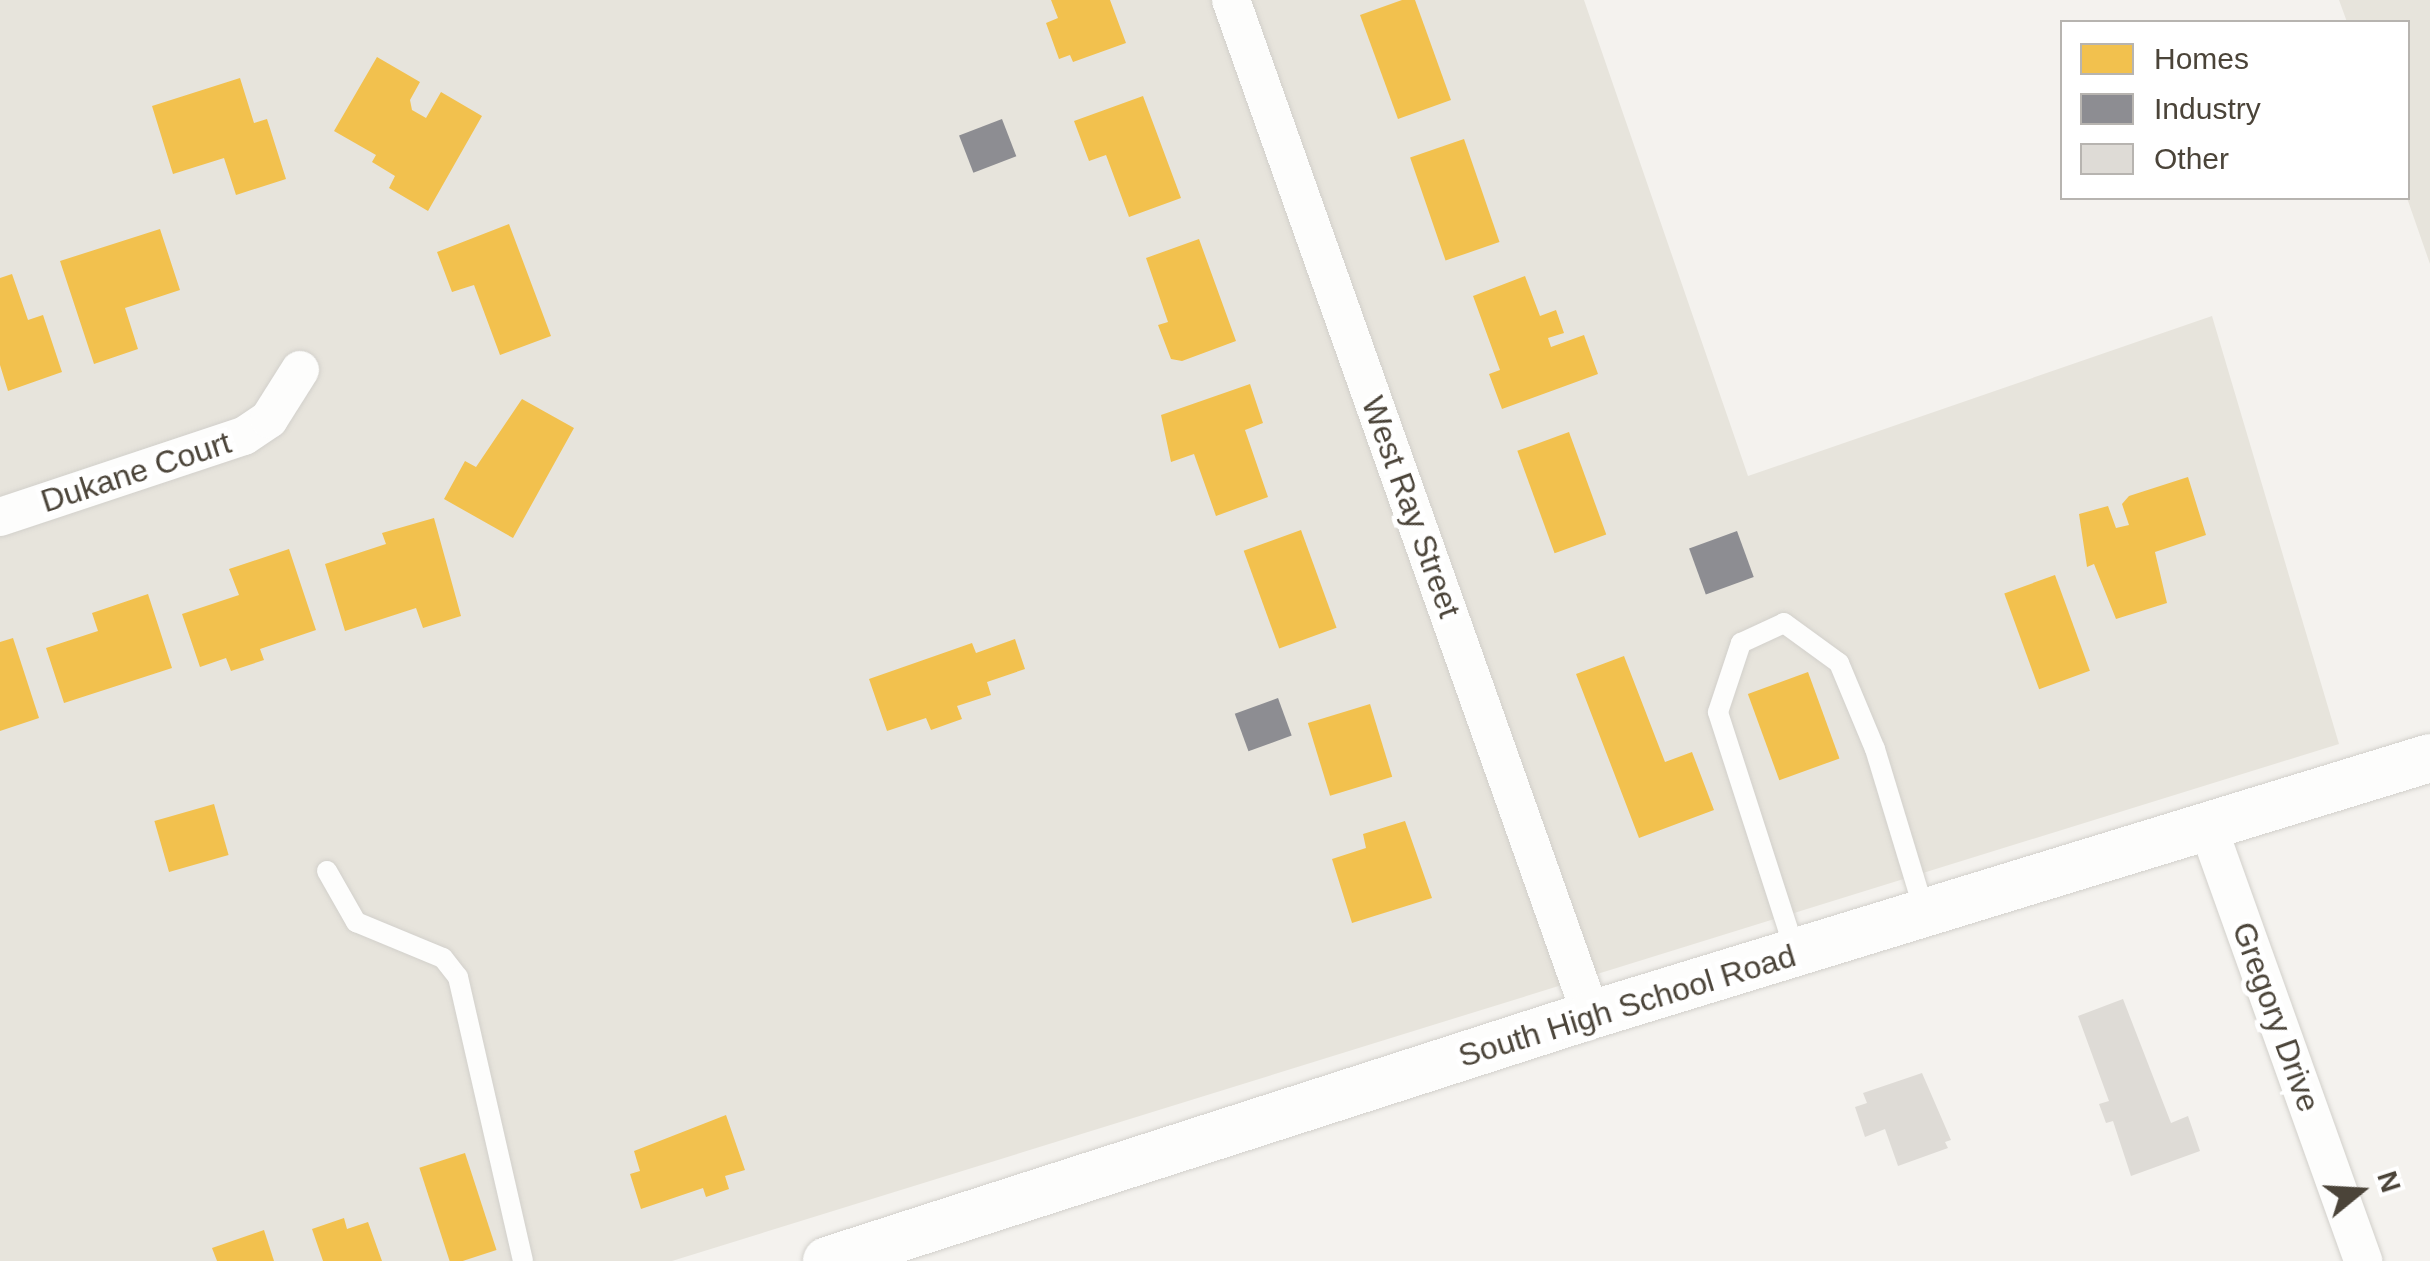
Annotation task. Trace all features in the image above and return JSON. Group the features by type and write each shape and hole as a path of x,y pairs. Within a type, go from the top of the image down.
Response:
{"street":[{"name":"West Ray Street","path":"1231,0 1591,1015"},
{"name":"Dukane Court","path":"0,517 244,436 269,419 300,370"},
{"name":"South High School Road","path":"827,1261 1591,1015 2210,830 2430,758"},
{"name":"Gregory Drive","path":"2210,830 2363,1261"}],"lane":[{"path":"1796,954 1718,712 1740,643 1784,623 1839,663 1875,749 1926,916"},
{"path":"327,871 356,922 443,958 458,977 523,1261"}],"shaded area":[{"path":"0,0 1584,0 1748,476 2212,316 2339,744 672,1261 0,1261"},
{"path":"2339,0 2430,0 2430,264 2408,200 2410,20 2346,20"}],"building: Homes":[{"path":"1051,0 1110,0 1126,43 1073,62 1070,55 1059,59 1046,23 1058,18"},
{"path":"1402,0 1415,0 1451,100 1398,119 1360,15"},
{"path":"377,57 420,82 410,100 412,110 426,118 441,92 482,116 428,211 389,188 395,176 372,162 376,155 334,131"},
{"path":"240,78 254,123 267,119 286,179 236,195 224,158 173,174 152,106"},
{"path":"1143,96 1181,198 1129,217 1106,155 1089,161 1074,121"},
{"path":"1464,139 1499,242 1446,261 1410,158"},
{"path":"509,224 551,336 500,355 474,285 452,292 437,252"},
{"path":"160,229 180,290 125,308 138,349 94,364 60,261"},
{"path":"1199,239 1236,341 1182,361 1171,359 1158,325 1168,322 1146,258"},
{"path":"12,274 28,320 43,315 62,372 8,391 0,365 0,278"},
{"path":"1525,276 1540,316 1556,310 1564,333 1548,338 1551,347 1584,335 1598,374 1502,409 1489,374 1500,370 1473,296"},
{"path":"1250,384 1263,423 1245,430 1268,497 1216,516 1194,454 1171,462 1161,415"},
{"path":"522,399 574,428 513,538 444,499 465,461 476,467"},
{"path":"1569,432 1606,534 1555,553 1517,451"},
{"path":"2188,477 2206,535 2155,552 2167,603 2116,619 2094,564 2087,567 2079,514 2108,506 2116,528 2129,525 2122,504 2129,496"},
{"path":"434,518 461,616 423,628 416,608 345,631 325,564 386,544 382,533"},
{"path":"1301,530 1337,628 1279,649 1244,551"},
{"path":"289,549 316,630 260,649 264,660 231,671 226,658 200,667 182,614 239,595 229,569"},
{"path":"2055,575 2090,671 2039,689 2004,593"},
{"path":"148,594 172,668 64,703 46,648 98,631 92,613"},
{"path":"13,638 39,718 0,731 0,642"},
{"path":"1015,639 1025,669 987,682 991,695 957,706 962,719 931,730 926,718 887,731 869,679 972,643 976,653"},
{"path":"1624,656 1665,762 1692,752 1714,810 1639,838 1576,674"},
{"path":"1808,672 1839,758 1779,780 1748,694"},
{"path":"1370,704 1392,777 1330,796 1308,723"},
{"path":"214,804 229,855 169,872 154,821"},
{"path":"1405,821 1432,898 1352,923 1332,859 1366,848 1363,834"},
{"path":"726,1115 745,1170 725,1176 729,1189 706,1197 703,1188 641,1209 630,1174 640,1171 634,1151"},
{"path":"465,1153 497,1250 450,1261 419,1168"},
{"path":"344,1218 347,1229 368,1222 382,1261 323,1261 312,1229"},
{"path":"264,1230 274,1261 217,1261 212,1248"}],"building: Industry":[{"path":"1002,119 1016,156 973,173 959,135"},
{"path":"1737,531 1754,577 1706,594 1689,548"},
{"path":"1278,698 1292,736 1248,751 1235,714"}],"building: Other":[{"path":"2123,999 2171,1123 2188,1116 2200,1151 2131,1176 2113,1121 2106,1123 2099,1104 2109,1101 2078,1016"},
{"path":"1922,1073 1951,1140 1945,1142 1948,1148 1898,1166 1885,1129 1865,1137 1855,1107 1867,1103 1863,1093"}]}
